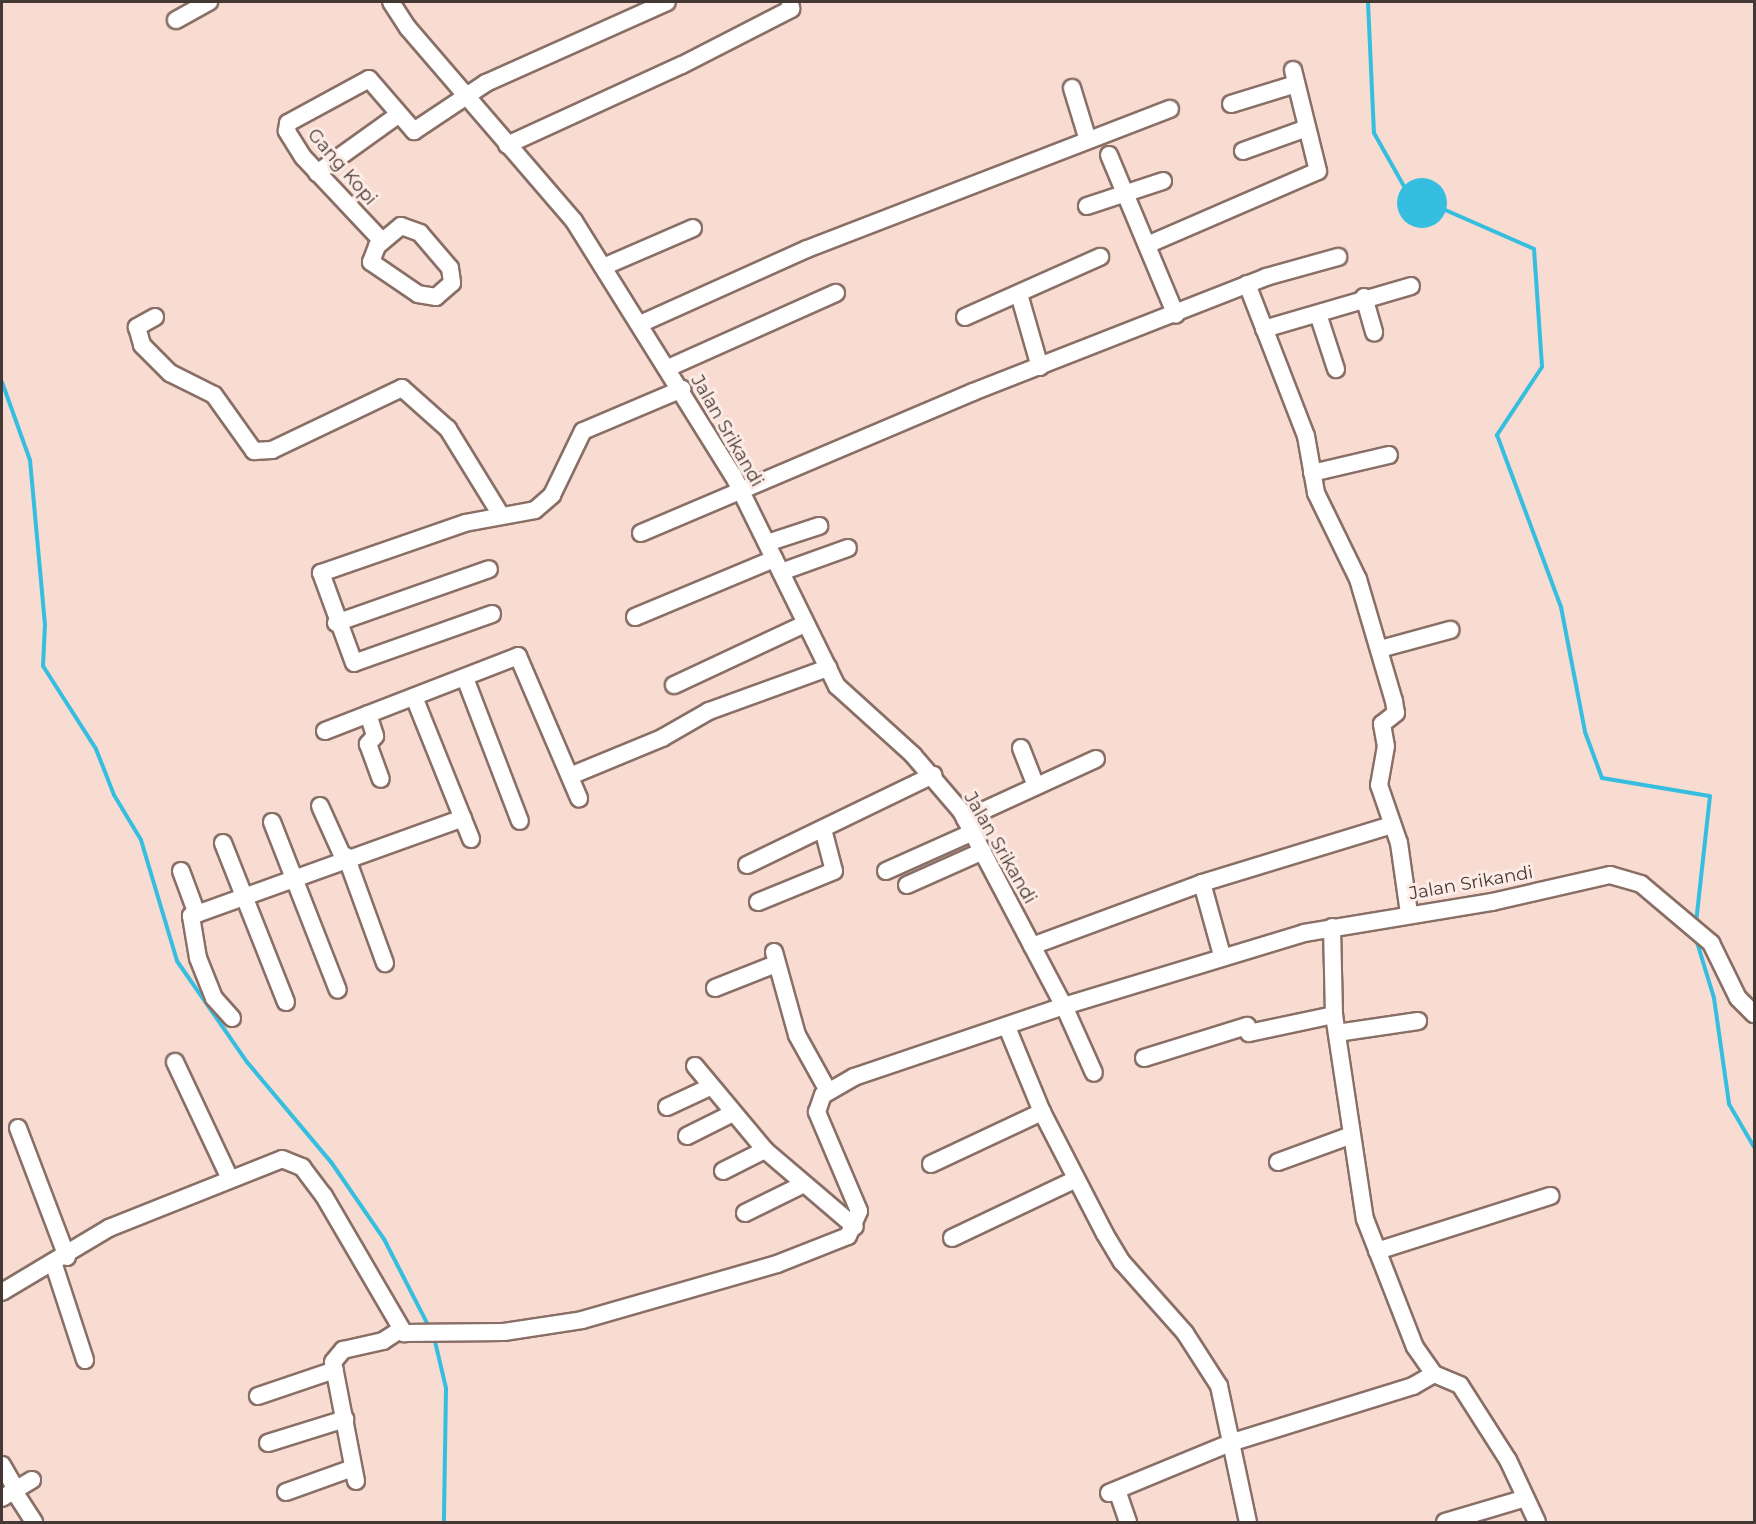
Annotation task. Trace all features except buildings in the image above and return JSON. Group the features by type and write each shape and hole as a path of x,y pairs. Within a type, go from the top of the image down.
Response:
{"street":[{"path":"176,20 209,2"},
{"name":"Jalan Srikandi","path":"391,2 507,145 561,205 603,267 682,389 740,489 828,668 844,693 933,775 969,826 1064,1006 1222,955 1332,927 1409,913 1492,902 1599,875 1641,884 1711,944 1738,998 1755,1014"},
{"path":"465,94 667,2"},
{"path":"507,145 682,65 791,9 790,2"},
{"path":"1147,245 1318,171 1294,77 1231,104"},
{"name":"Gang Kopi","path":"382,241 317,173 294,145 288,123 369,79 414,131 465,94"},
{"path":"1072,88 1087,137"},
{"path":"640,324 1087,137 1170,109"},
{"path":"317,173 398,115"},
{"path":"1243,152 1307,128"},
{"path":"1109,155 1176,315"},
{"path":"1087,206 1163,181"},
{"path":"411,226 450,268 452,283 436,297 418,294 371,262 371,254 382,241 411,226"},
{"path":"603,267 693,228"},
{"path":"965,317 1100,257"},
{"path":"641,533 740,489 1256,281 1338,257"},
{"path":"1256,281 1264,329 1306,436 1312,473 1324,512 1358,579 1380,649 1396,712 1382,724 1386,746 1379,766 1381,796 1392,825 1409,913"},
{"path":"1264,329 1318,314 1364,297 1411,286"},
{"path":"668,368 837,293"},
{"path":"1019,294 1040,367"},
{"path":"1364,297 1374,333"},
{"path":"1318,314 1336,369"},
{"path":"156,316 137,327 142,345 170,373 214,394 249,449 272,450 402,388 448,429 501,515"},
{"path":"492,614 354,663 320,582 325,569 501,515 546,504 576,439 591,425 682,389"},
{"path":"1312,473 1389,455"},
{"path":"767,543 819,526"},
{"path":"635,617 777,566 848,548"},
{"path":"336,623 489,569"},
{"path":"674,685 805,624"},
{"path":"1380,649 1450,630"},
{"path":"325,731 518,656 579,798"},
{"path":"570,776 662,738 709,711 828,668"},
{"path":"465,678 520,821"},
{"path":"414,697 471,839"},
{"path":"368,714 375,736 368,744 381,779"},
{"path":"1021,748 1036,786"},
{"path":"886,871 1036,786 1096,759"},
{"path":"747,865 933,775"},
{"path":"320,806 344,857 385,963"},
{"path":"232,1018 214,998 198,958 191,916 344,857 463,818"},
{"path":"272,822 338,990"},
{"path":"1032,946 1202,883 1392,825"},
{"path":"758,902 834,871 823,829"},
{"path":"223,843 286,1002"},
{"path":"907,885 983,851"},
{"path":"181,871 196,914"},
{"path":"1202,883 1222,955"},
{"path":"1332,927 1334,1015 1349,1136 1361,1203 1377,1251 1405,1327 1434,1374 1460,1384 1526,1498 1537,1522"},
{"path":"715,988 775,958 797,1035 828,1091"},
{"path":"286,1492 355,1475 335,1370 336,1355 408,1332 444,1329 504,1332 582,1320 777,1264 840,1241 855,1227 859,1211 853,1188 818,1112 828,1091 854,1077 1064,1006 1094,1073"},
{"path":"1144,1058 1247,1026 1249,1033 1334,1015"},
{"path":"1337,1033 1418,1021"},
{"path":"1007,1027 1042,1112 1122,1262 1207,1365 1228,1412 1248,1522"},
{"path":"175,1062 230,1179"},
{"path":"695,1066 708,1088 765,1150 802,1185 855,1227"},
{"path":"667,1107 708,1088"},
{"path":"931,1164 1042,1112"},
{"path":"687,1136 731,1114"},
{"path":"18,1128 61,1261 85,1360"},
{"path":"1278,1162 1349,1136"},
{"path":"723,1171 765,1150"},
{"path":"3,1287 61,1261 109,1228 275,1160 302,1167 351,1236 408,1332"},
{"path":"952,1238 1076,1179"},
{"path":"745,1213 802,1185"},
{"path":"1377,1251 1550,1196"},
{"path":"258,1396 335,1370"},
{"path":"1128,1522 1113,1491 1233,1442 1413,1386 1434,1374"},
{"path":"268,1443 345,1419"},
{"path":"2,1466 11,1493 34,1522"},
{"path":"11,1493 32,1480"},
{"path":"1445,1522 1484,1517 1526,1498"}],"water":[{"path":"1417,178 1427,178 1440,185 1447,198 1447,208 1440,221 1427,228 1417,228 1408,224 1401,217 1397,208 1397,198 1401,189 1408,182"}],"waterway":[{"path":"1368,2 1374,133 1405,188"},
{"path":"1443,209 1534,249 1542,367 1497,435 1561,607 1585,732 1602,778 1710,796 1696,923"},
{"path":"2,382 30,460 45,624 43,666 96,749 114,795 141,840 177,961 247,1062 331,1162 384,1239 429,1327"},
{"path":"1696,939 1714,998 1729,1104 1754,1147"},
{"path":"434,1337 446,1388 444,1522"}]}
